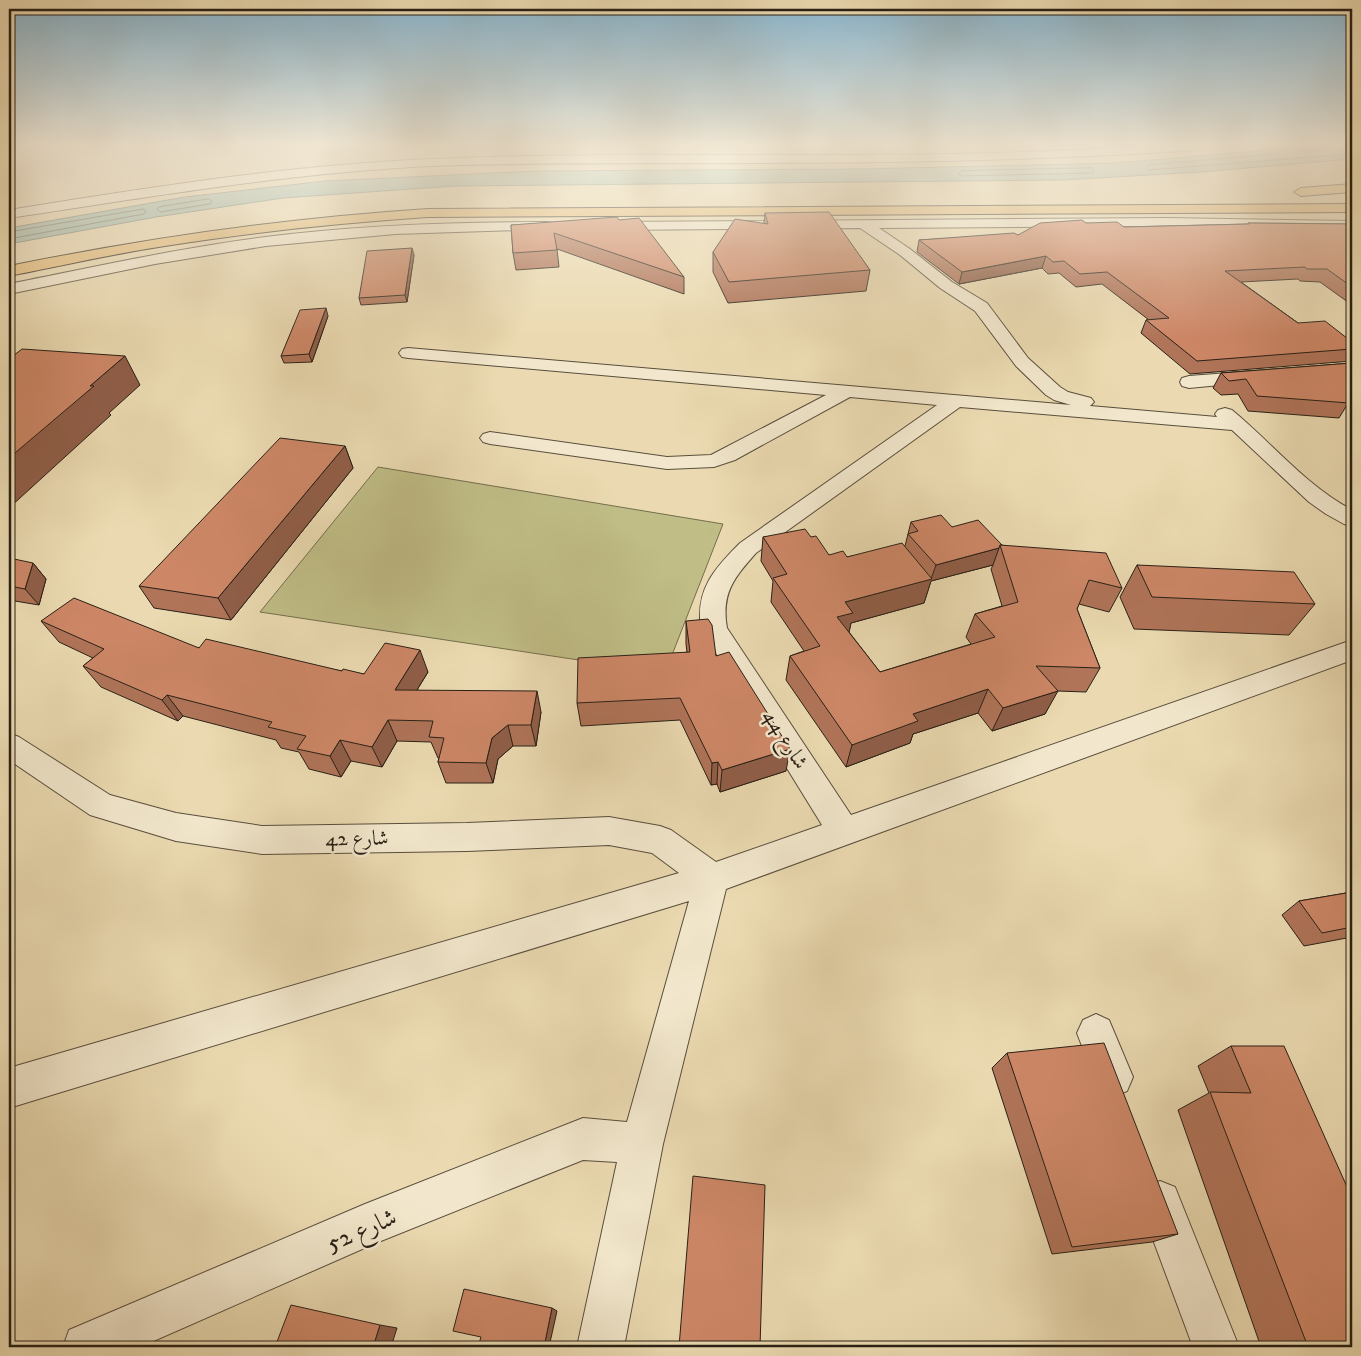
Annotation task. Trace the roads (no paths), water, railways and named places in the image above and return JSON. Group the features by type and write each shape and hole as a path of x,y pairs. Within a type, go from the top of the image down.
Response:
{"highway":[{"path":"9,271 106,250 191,236 302,222 428,212 1218,209"},
{"path":"1314,209 1352,210"}],"street":[{"path":"9,214 39,209"},
{"path":"862,223 905,252 946,285 981,307 1022,362 1041,382 1061,396 1088,402 1220,410"},
{"path":"9,289 218,248 302,237 445,226 862,223 1250,223 1352,225"},
{"path":"408,353 1239,425"},
{"path":"1274,376 1189,382 1239,425 1308,491 1334,511 1352,519"},
{"path":"490,438 667,463 714,461 728,456 847,391"},
{"name":"شارع 44","path":"844,832 759,696 714,629 711,615 712,599 719,582 748,548 955,401"},
{"path":"9,1088 712,879 1352,650"},
{"name":"شارع 42","path":"9,746 101,806 176,827 262,840 467,837 609,831 660,840 712,879"},
{"path":"602,1347 642,1144 712,879"},
{"path":"1096,1033 1124,1107"},
{"name":"شارع 52","path":"86,1347 365,1226 583,1139 642,1144"},
{"path":"1149,1172 1216,1347"}],"water":[{"path":"115,209 208,209 9,244 9,228"}]}
